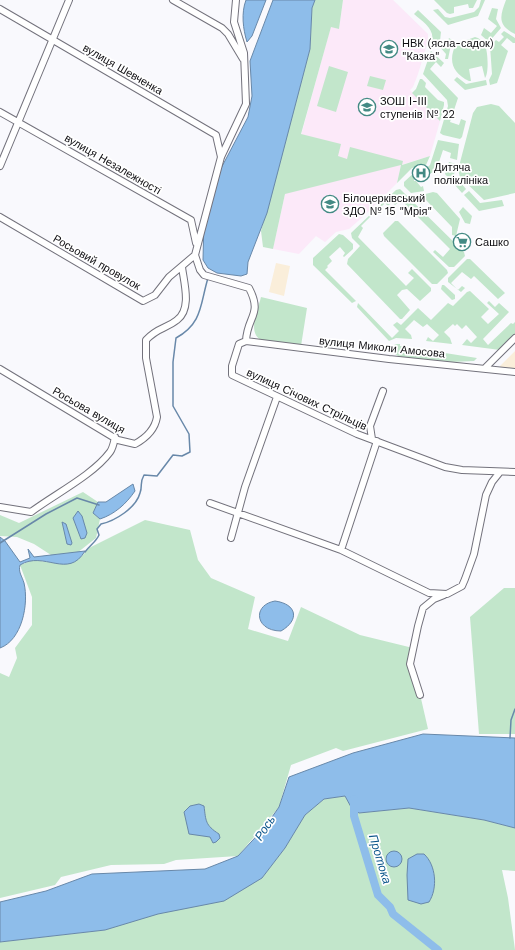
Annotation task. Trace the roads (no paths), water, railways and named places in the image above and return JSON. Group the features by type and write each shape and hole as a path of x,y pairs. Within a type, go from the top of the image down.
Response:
{"street":[{"path":"0,166 69,0"},
{"path":"173,0 222,28 228,34 243,60"},
{"path":"236,0 234,22 241,42 246,104 221,158 195,255 200,270 208,277 227,280 249,288 256,310 246,335 246,341"},
{"name":"вулиця Шевченка","path":"0,9 216,135 221,158"},
{"name":"вулиця Незалежності","path":"0,112 191,220 197,247"},
{"name":"Росьовий провулок","path":"0,217 143,301 155,294 176,270 182,267 195,255"},
{"name":"Росьова вулиця","path":"0,369 118,440 136,444 149,434 156,422 157,417 146,358 146,340 160,328 178,320 182,313 186,304 182,267"},
{"path":"485,368 515,338"},
{"name":"вулиця Миколи Амосова","path":"246,341 389,359 515,372"},
{"name":"вулиця Січових Стрільців","path":"246,341 240,344 238,348 231,371 234,377 375,440 445,467 462,470 515,472"},
{"name":"вулиця Січових Стрільців","path":"375,440 370,426 383,391"},
{"path":"231,538 240,512 245,487 277,397"},
{"path":"0,507 31,512 101,462 112,451 115,438"},
{"path":"341,550 375,440"},
{"path":"420,695 410,664 423,608 434,600 462,586 474,554 486,495 492,482 500,472"},
{"path":"210,503 240,512 341,550 429,593 447,594"}],"water":[{"path":"246,0 266,0 252,36 247,42 243,21 243,10"},
{"path":"273,0 315,0 312,8 310,49 267,213 248,262 247,274 241,276 217,273 208,268 203,260 204,217 217,176 248,117 252,96 250,61"},
{"path":"133,484 135,491 124,504 115,511 100,519 93,513 98,502 106,502"},
{"path":"78,511 82,516 87,533 85,538 81,539 73,518"},
{"path":"62,522 66,524 72,543 71,545 67,544"},
{"path":"0,537 5,541 20,562 30,558 28,549 34,557 85,551 78,559 71,563 63,564 29,561 20,565 20,572 25,591 22,620 14,637 8,644 0,648"},
{"path":"275,601 288,605 292,609 293,613 291,622 281,631 272,630 266,627 260,618 260,612 263,607 268,603"},
{"name":"Рось","path":"423,734 515,738 515,828 484,820 409,808 359,813 351,807 345,796 324,799 305,815 285,848 262,878 224,901 158,914 105,930 0,942 0,902 46,891 92,874 205,869 238,856 265,827 279,807 289,777 353,753"},
{"path":"199,804 204,806 206,819 211,828 219,834 220,838 216,842 213,843 210,837 189,834 184,812 190,806"},
{"path":"394,851 400,853 402,859 400,865 394,867 388,865 386,859 388,853"},
{"path":"417,854 424,854 431,864 435,884 429,902 421,904 408,900 408,859"}],"waterway":[{"path":"85,552 98,537 99,535 97,529 101,524 118,517 130,509 138,499 144,475 157,476 173,455 182,456 190,452 189,434 173,406 173,362 176,338 185,332 196,319 208,278"},
{"path":"0,543 46,514 77,498 99,505"},
{"path":"510,738 511,720 515,709"},
{"name":"Протока","path":"354,799 354,816 378,895 390,907 393,914 438,950"}],"place":[{"name":"НВК (ясла-садок) \"Казка\"","path":"389,49"},
{"name":"ЗОШ І-ІІІ ступенів № 22","path":"367,107"},
{"name":"Дитяча поліклініка","path":"421,173"},
{"name":"Білоцерківський ЗДО № 15 \"Мрія\"","path":"330,204"},
{"name":"Сашко","path":"462,242"}]}
